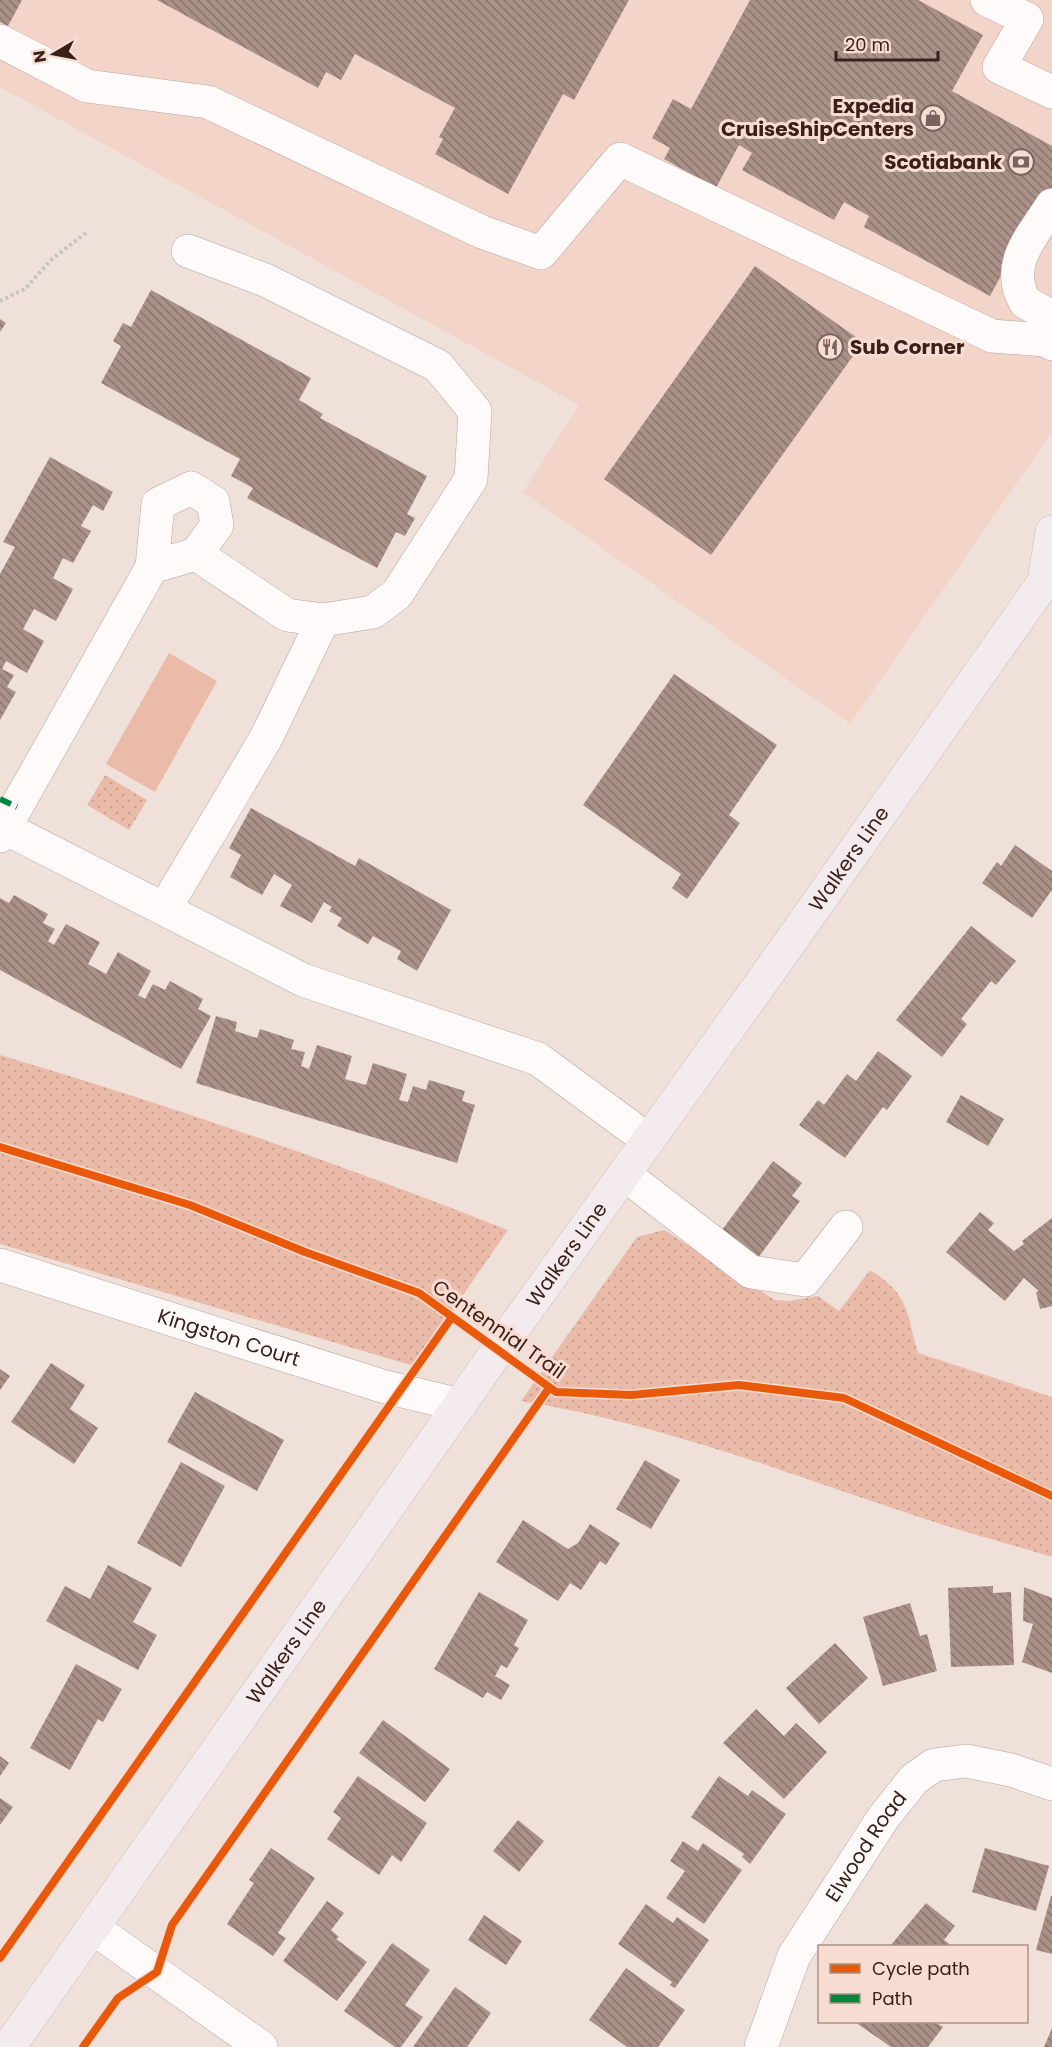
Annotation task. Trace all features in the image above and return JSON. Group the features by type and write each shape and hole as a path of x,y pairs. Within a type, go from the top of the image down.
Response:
{"main road":[{"name":"Walkers Line","path":"9,2047 624,1173 1048,580 1052,532"}],"street":[{"path":"987,0 1027,19 999,67 1052,92"},
{"path":"0,41 87,86 208,102 482,232 541,253 620,159 992,336 1050,333"},
{"path":"1050,333 1025,302 1016,277 1017,263 1052,205"},
{"path":"188,251 265,280 438,366 475,411 471,479 397,594 373,612 323,620 287,615 196,554"},
{"path":"152,567 196,554 217,525 213,502 191,488 158,504 152,567 3,832 165,908 303,981 538,1059 648,1140"},
{"path":"165,908 266,738 323,620"},
{"path":"624,1173 751,1272 805,1280 846,1227"},
{"name":"Kingston Court","path":"0,1265 390,1388 460,1406"},
{"name":"Elwood Road","path":"761,2047 794,1956 883,1818 915,1779 934,1765 966,1761 1011,1770 1052,1784"},
{"path":"93,1928 261,2047"}],"path":[{"path":"0,301 25,289 52,259 87,232"}],"shaded area":[{"path":"0,0 1052,0 1052,432 850,724 523,492 579,405 0,87"},
{"path":"169,653 217,681 155,792 106,764"},
{"path":"105,775 147,800 129,830 87,805"},
{"path":"0,1055 256,1137 508,1230 414,1366 0,1244"},
{"path":"664,1230 775,1300 789,1301 818,1296 839,1311 870,1270 900,1296 908,1315 918,1353 1052,1397 1052,1557 922,1518 774,1467 674,1436 623,1422 521,1401 637,1237"}],"building":[{"path":"0,0 22,0 8,26 0,22"},
{"path":"157,0 629,0 574,100 563,94 508,194 435,154 443,139 439,137 455,108 355,54 341,80 326,72 318,88"},
{"path":"750,0 918,0 983,35 952,91 1052,146 1052,194 1044,196 990,296 864,227 869,216 844,202 834,220 742,170 752,153 739,145 716,188 664,159 670,148 652,138 673,99 691,109"},
{"path":"755,266 863,342 711,555 604,479"},
{"path":"151,290 311,378 299,400 323,414 320,418 427,476 407,514 415,518 405,536 396,532 377,568 247,498 253,488 231,476 240,459 101,383 121,346 113,341 123,323 131,327"},
{"path":"0,319 6,323 0,332"},
{"path":"50,457 113,492 103,511 93,505 81,526 91,531 73,563 63,558 53,578 73,589 56,621 34,609 23,629 44,641 27,673 6,661 2,669 14,675 7,687 16,692 0,720 0,574 15,547 3,542"},
{"path":"674,674 777,745 729,815 740,823 687,899 672,888 681,874 583,805"},
{"path":"251,808 355,866 359,858 451,910 417,971 397,959 401,951 373,936 368,944 337,926 342,918 329,911 332,907 324,902 312,923 280,906 292,885 274,874 262,895 230,877 241,855 229,848"},
{"path":"1015,845 1052,871 1052,890 1032,918 982,883 997,862 1001,866"},
{"path":"14,895 48,914 43,923 55,929 48,941 54,945 66,924 100,942 88,964 106,974 118,952 151,971 138,995 145,999 153,984 165,990 170,981 203,999 198,1009 211,1016 181,1069 0,970 0,898 9,903"},
{"path":"971,926 1016,961 996,985 991,981 961,1019 967,1024 942,1057 896,1020"},
{"path":"216,1016 237,1022 235,1031 257,1038 260,1029 294,1040 291,1049 305,1052 301,1066 309,1069 317,1045 352,1056 345,1079 366,1085 373,1063 407,1074 399,1100 408,1102 413,1086 426,1090 429,1080 465,1091 462,1101 475,1105 457,1163 196,1083"},
{"path":"878,1051 912,1076 887,1110 883,1107 845,1158 799,1125 818,1100 824,1105 847,1074 856,1081"},
{"path":"961,1095 1004,1119 988,1146 946,1122"},
{"path":"773,1161 802,1183 792,1196 800,1201 758,1258 722,1230"},
{"path":"980,1212 994,1223 988,1230 1014,1251 1024,1244 1022,1241 1052,1218 1052,1306 1040,1309 1036,1292 1039,1291 1024,1278 1005,1301 946,1252"},
{"path":"51,1363 85,1385 70,1409 98,1428 74,1464 11,1422"},
{"path":"0,1369 10,1376 0,1390"},
{"path":"195,1392 284,1440 257,1491 167,1442"},
{"path":"645,1460 680,1480 651,1529 616,1509"},
{"path":"181,1462 225,1486 181,1567 137,1543"},
{"path":"523,1520 568,1549 578,1543 590,1524 620,1543 606,1565 600,1561 581,1590 570,1583 558,1601 496,1562"},
{"path":"108,1565 152,1588 133,1622 157,1635 138,1670 46,1621 65,1586 90,1599"},
{"path":"993,1586 993,1593 1011,1592 1014,1665 951,1667 948,1588"},
{"path":"1024,1587 1052,1598 1052,1673 1022,1662 1033,1624 1023,1621"},
{"path":"479,1592 528,1620 514,1645 519,1648 507,1668 501,1665 495,1676 510,1685 501,1700 487,1692 483,1698 434,1669"},
{"path":"910,1603 920,1636 927,1634 937,1671 883,1686 863,1617"},
{"path":"835,1643 868,1678 819,1724 786,1688"},
{"path":"76,1664 122,1689 103,1722 98,1719 70,1770 30,1748"},
{"path":"756,1709 784,1736 796,1723 827,1752 784,1799 723,1743"},
{"path":"383,1720 450,1769 425,1802 359,1753"},
{"path":"0,1756 9,1763 0,1776"},
{"path":"358,1776 427,1823 401,1862 392,1855 379,1875 327,1839 341,1818 333,1812"},
{"path":"719,1776 748,1796 752,1790 786,1814 750,1864 742,1857 744,1854 691,1817"},
{"path":"0,1798 13,1807 0,1825"},
{"path":"518,1820 544,1841 519,1872 493,1851"},
{"path":"683,1841 698,1851 703,1843 742,1870 704,1924 666,1898 685,1871 670,1861"},
{"path":"271,1848 315,1878 278,1933 286,1938 273,1956 227,1924 254,1883 249,1880"},
{"path":"985,1848 1049,1866 1036,1911 972,1892"},
{"path":"1052,1896 1052,1954 1036,1950"},
{"path":"327,1901 344,1913 331,1930 339,1937 336,1939 367,1962 337,2001 283,1961"},
{"path":"926,1903 955,1926 944,1940 951,1945 891,1945"},
{"path":"646,1904 673,1923 677,1917 709,1940 675,1988 670,1985 672,1982 618,1944"},
{"path":"484,1915 522,1941 506,1965 468,1940"},
{"path":"392,1943 430,1970 405,2005 423,2017 401,2047 395,2047 344,2011"},
{"path":"626,1968 685,2010 658,2047 627,2047 589,2020"},
{"path":"455,1987 491,2013 467,2047 413,2047"},
{"path":"856,2023 937,2023 943,2027 928,2047 891,2047"},
{"path":"1052,2028 1052,2047 1044,2047"}],"marked path":[{"path":"0,799 17,807"}],"cycle path":[{"name":"Centennial Trail","path":"0,1147 190,1205 305,1252 419,1293 556,1392 631,1395 739,1385 844,1398 1052,1496"},
{"name":"Centennial Trail","path":"0,1958 452,1317"},
{"name":"Centennial Trail","path":"83,2047 118,1998 157,1972 172,1925 549,1388"}],"place":[{"name":"Expedia CruiseShipCenters","path":"933,118"},
{"name":"Scotiabank","path":"1021,162"},
{"name":"Sub Corner","path":"830,347"}]}
